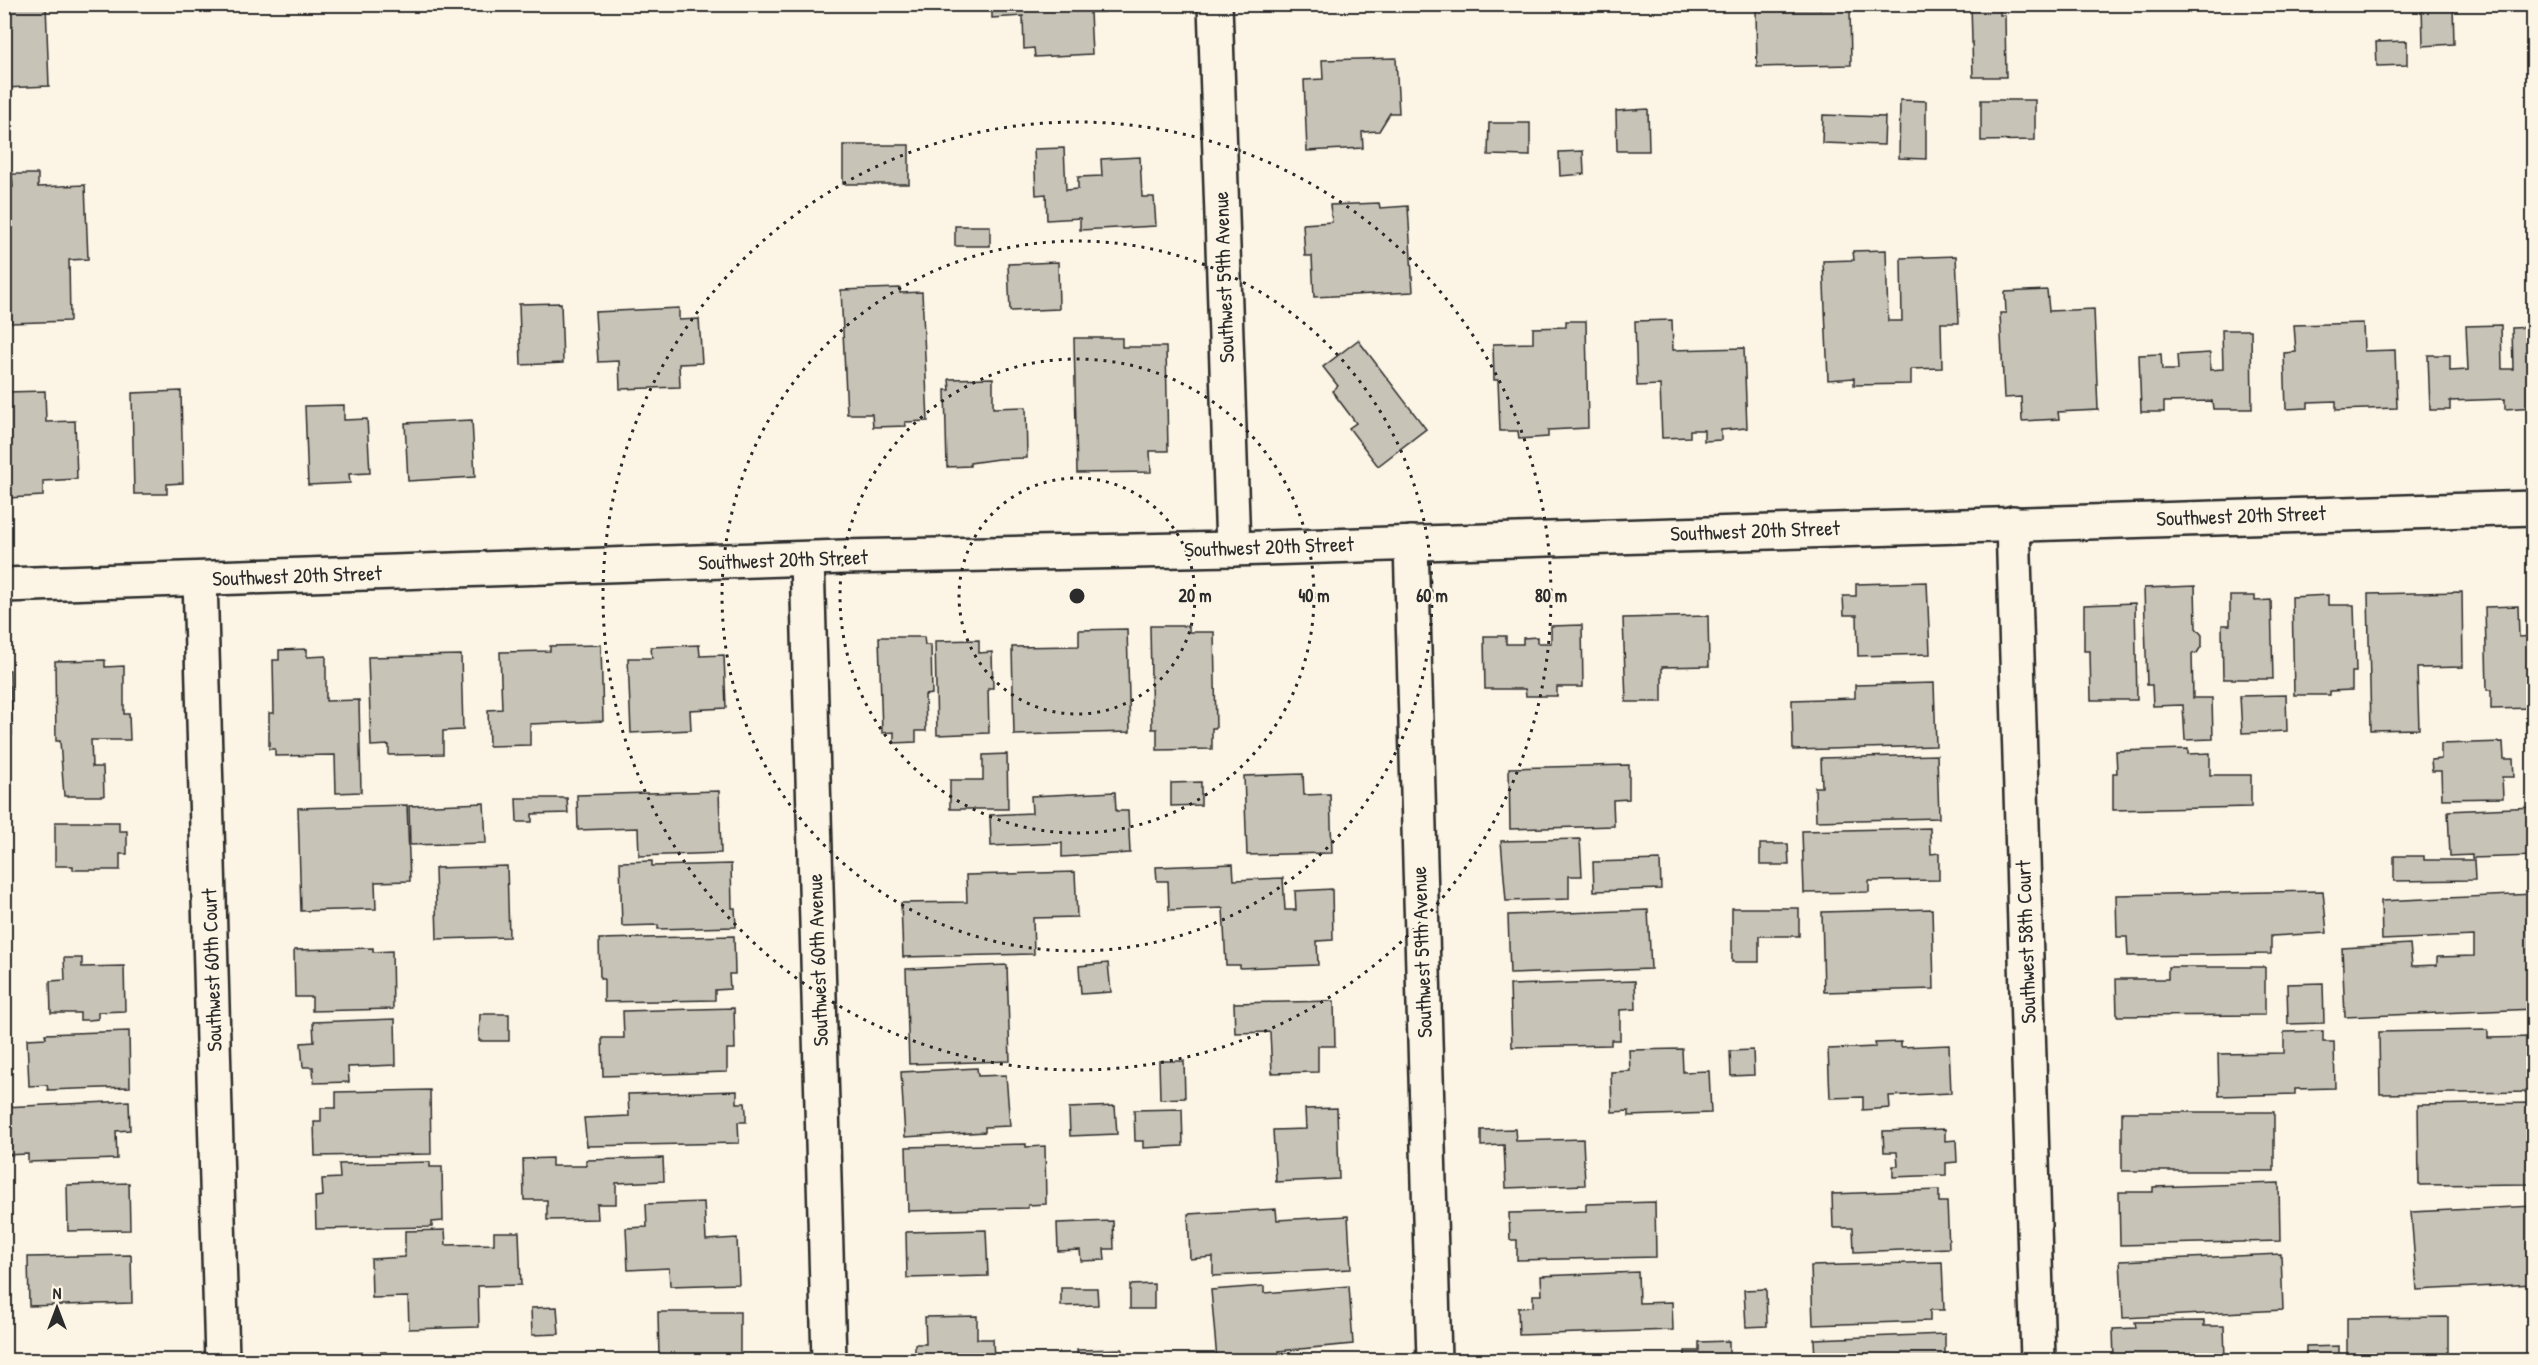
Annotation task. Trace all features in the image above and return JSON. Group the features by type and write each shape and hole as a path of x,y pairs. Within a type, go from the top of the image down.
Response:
{"street":[{"name":"Southwest 59th Avenue","path":"1215,4 1233,549"},
{"name":"Southwest 20th Street","path":"4,585 2534,508"},
{"name":"Southwest 58th Court","path":"2013,523 2038,1360"},
{"name":"Southwest 59th Avenue","path":"1411,543 1434,1360"},
{"name":"Southwest 60th Avenue","path":"807,559 829,1360"},
{"name":"Southwest 60th Court","path":"200,579 222,1360"}],"building":[{"path":"4,4 46,4 49,86 4,88"},
{"path":"992,4 1104,4 1104,12 1090,12 1092,54 1035,57 1034,48 1024,49 1023,16 992,18"},
{"path":"1305,4 1362,4 1362,6 1305,7"},
{"path":"1971,4 2000,4 2000,15 2005,15 2006,77 1973,77"},
{"path":"2422,4 2453,4 2454,44 2423,46"},
{"path":"1850,8 1851,65 1757,67 1756,10"},
{"path":"2407,41 2407,65 2377,66 2376,42"},
{"path":"1396,58 1399,113 1390,113 1379,131 1362,132 1363,148 1307,151 1304,80 1323,79 1322,60"},
{"path":"1900,100 1926,101 1926,159 1899,158"},
{"path":"1981,100 2035,100 2035,140 1981,141"},
{"path":"1648,109 1649,151 1617,151 1616,111"},
{"path":"1823,115 1885,117 1884,145 1822,143"},
{"path":"1489,123 1530,123 1530,156 1488,155"},
{"path":"843,145 909,145 909,184 843,184"},
{"path":"1064,148 1066,190 1078,189 1078,177 1102,176 1101,159 1140,157 1142,197 1154,197 1156,226 1080,230 1080,218 1047,220 1046,194 1036,195 1034,149"},
{"path":"1583,151 1584,174 1560,176 1559,152"},
{"path":"12,174 38,174 38,187 85,185 88,259 69,260 70,321 11,323 10,290 4,290 4,188 13,187"},
{"path":"1379,203 1380,208 1408,206 1413,292 1314,297 1312,256 1305,256 1303,224 1332,222 1330,205"},
{"path":"955,226 990,226 990,246 955,246"},
{"path":"1886,250 1888,321 1902,321 1901,258 1956,256 1959,323 1941,323 1942,368 1911,369 1911,384 1854,385 1854,378 1828,380 1823,261 1854,260 1853,251"},
{"path":"1058,262 1059,309 1010,311 1008,264"},
{"path":"900,288 900,293 922,292 928,421 905,422 906,426 873,427 872,414 847,414 841,290"},
{"path":"2047,290 2049,311 2094,309 2098,410 2058,412 2059,419 2022,421 2021,397 2004,398 2000,313 2006,313 2005,292"},
{"path":"561,303 563,363 521,365 519,304"},
{"path":"679,308 679,320 699,319 702,363 679,364 680,387 620,389 619,361 598,362 595,312"},
{"path":"1672,320 1673,350 1744,348 1747,428 1721,430 1721,440 1704,441 1704,430 1690,430 1690,437 1662,438 1660,385 1637,386 1635,321"},
{"path":"1566,321 1586,321 1588,428 1548,430 1548,437 1519,439 1518,431 1500,431 1498,380 1494,380 1493,344 1533,343 1533,328 1566,327"},
{"path":"2363,323 2364,351 2395,350 2397,408 2336,410 2336,401 2308,402 2308,408 2286,409 2284,353 2296,352 2294,325"},
{"path":"2501,325 2502,369 2513,369 2512,328 2534,327 2534,407 2505,409 2505,399 2450,401 2450,410 2430,410 2428,355 2450,355 2450,371 2468,370 2466,326"},
{"path":"2222,330 2251,330 2252,409 2213,409 2212,401 2164,402 2164,412 2141,412 2139,355 2161,354 2162,370 2178,370 2177,355 2210,353 2210,370 2223,369"},
{"path":"1074,338 1122,338 1122,347 1166,347 1168,451 1150,451 1151,472 1077,473"},
{"path":"1358,340 1426,429 1378,466 1349,428 1356,423 1332,391 1338,386 1323,367"},
{"path":"993,378 993,408 1026,407 1027,458 998,459 970,463 970,466 947,467 945,390 950,390 949,379"},
{"path":"45,391 46,422 75,421 77,479 43,481 43,496 8,498 7,481 4,481 6,392"},
{"path":"181,391 183,483 167,484 167,494 134,494 132,393"},
{"path":"344,405 344,420 367,419 370,473 349,474 350,483 308,485 305,406"},
{"path":"472,420 475,477 408,481 405,423"},
{"path":"1927,582 1930,654 1858,656 1857,615 1844,615 1843,596 1856,596 1856,584"},
{"path":"2195,586 2196,628 2202,635 2202,645 2197,653 2192,654 2193,698 2212,698 2213,739 2185,740 2183,705 2153,706 2152,685 2147,685 2144,588"},
{"path":"2462,592 2463,667 2417,668 2419,729 2371,730 2368,594"},
{"path":"2328,595 2328,605 2354,605 2356,672 2352,672 2352,690 2330,691 2330,695 2294,695 2292,597"},
{"path":"2230,596 2255,596 2255,601 2271,600 2273,679 2223,679 2222,625 2230,625"},
{"path":"2135,603 2137,700 2091,700 2090,651 2084,651 2084,605"},
{"path":"2518,606 2519,637 2534,636 2534,708 2491,709 2491,690 2487,690 2485,607"},
{"path":"1708,616 1709,666 1662,667 1662,702 1626,702 1623,618"},
{"path":"1582,625 1583,687 1557,687 1557,696 1526,696 1525,689 1485,689 1484,636 1506,636 1506,644 1523,644 1523,638 1537,637 1537,643 1551,643 1551,626"},
{"path":"1150,626 1189,626 1189,632 1214,632 1216,728 1212,728 1212,749 1157,750 1157,729 1152,729"},
{"path":"1127,629 1130,732 1014,735 1012,647 1079,646 1079,630"},
{"path":"879,637 924,637 925,645 931,645 932,694 925,695 926,731 916,731 916,742 894,743 894,732 882,733"},
{"path":"979,640 979,653 992,652 993,688 988,688 989,733 937,735 935,641"},
{"path":"601,645 603,721 530,724 530,745 489,746 488,710 502,709 500,652 550,651 550,646"},
{"path":"699,645 700,656 724,655 726,708 690,710 691,730 631,733 628,658 652,658 651,647"},
{"path":"307,649 307,657 326,656 326,701 359,700 361,792 336,793 335,755 275,756 275,749 269,749 269,713 274,713 273,660 279,660 279,650"},
{"path":"461,655 463,730 443,731 443,754 389,755 389,745 371,746 368,657"},
{"path":"105,660 105,667 124,666 124,714 129,714 130,740 91,740 92,767 103,767 104,796 64,796 60,741 56,741 55,661"},
{"path":"4,670 10,670 12,735 4,735"},
{"path":"1934,683 1936,746 1793,750 1792,700 1855,698 1855,685"},
{"path":"2286,695 2287,731 2242,733 2240,696"},
{"path":"2503,742 2504,759 2513,759 2514,777 2502,777 2503,798 2442,799 2441,771 2432,771 2431,760 2441,759 2441,744"},
{"path":"2188,749 2188,754 2210,753 2210,775 2251,775 2251,807 2113,810 2113,773 2117,773 2116,751"},
{"path":"1007,754 1008,809 950,809 950,780 983,780 983,755"},
{"path":"1937,755 1939,818 1816,821 1815,787 1822,787 1821,758"},
{"path":"1629,765 1629,799 1613,800 1614,826 1510,829 1509,768"},
{"path":"1303,774 1304,795 1330,794 1332,853 1247,855 1244,776"},
{"path":"1201,782 1201,805 1171,806 1171,783"},
{"path":"719,791 721,853 639,856 638,828 578,830 577,795"},
{"path":"1115,792 1116,811 1128,811 1130,853 1062,857 1062,843 991,846 990,815 1032,813 1031,796"},
{"path":"516,798 567,798 568,813 532,814 532,822 517,822"},
{"path":"484,803 486,843 410,845 409,806"},
{"path":"407,805 410,881 375,882 376,909 301,911 298,808"},
{"path":"2534,807 2534,856 2472,858 2472,855 2450,856 2448,811"},
{"path":"55,822 119,822 119,831 127,831 127,854 120,854 120,870 73,870 73,866 55,866"},
{"path":"1930,828 1931,854 1939,853 1939,880 1869,881 1869,892 1804,893 1802,831"},
{"path":"1580,839 1582,876 1569,876 1569,899 1506,901 1501,841"},
{"path":"1760,844 1788,844 1789,865 1760,865"},
{"path":"2394,856 2424,856 2424,860 2474,860 2475,880 2394,881"},
{"path":"1660,860 1661,889 1594,891 1593,862"},
{"path":"652,861 652,866 731,864 732,908 735,908 736,927 658,929 658,925 622,926 620,862"},
{"path":"1233,864 1234,880 1283,878 1285,910 1296,910 1295,891 1332,889 1333,940 1317,941 1318,965 1240,968 1240,965 1226,965 1223,908 1169,910 1168,881 1157,881 1156,867"},
{"path":"507,866 509,937 437,939 435,868"},
{"path":"1075,872 1077,917 1033,918 1034,954 903,957 901,903 967,902 966,875"},
{"path":"2323,891 2327,933 2271,936 2271,954 2128,956 2127,937 2117,937 2116,895"},
{"path":"2534,894 2534,1009 2345,1017 2342,948 2410,944 2412,966 2437,965 2437,957 2474,956 2474,936 2382,940 2381,901"},
{"path":"1732,908 1799,908 1799,936 1759,936 1759,962 1732,962"},
{"path":"1932,909 1934,989 1824,992 1822,912"},
{"path":"1648,910 1651,969 1510,974 1508,915"},
{"path":"734,936 735,974 729,974 730,989 715,990 715,1000 604,1002 604,979 600,979 599,939"},
{"path":"373,948 373,952 392,951 393,1009 312,1011 312,997 295,997 294,950"},
{"path":"64,958 82,958 82,967 124,966 125,1011 98,1012 98,1019 89,1020 80,1020 80,1013 51,1013 50,981 65,980"},
{"path":"1108,963 1111,992 1081,994 1079,966"},
{"path":"1007,965 1010,1061 909,1064 906,969"},
{"path":"2168,967 2265,967 2265,1015 2117,1016 2116,979 2168,979"},
{"path":"1635,981 1636,1009 1620,1010 1620,1040 1611,1040 1611,1045 1512,1047 1510,985"},
{"path":"2323,983 2324,1023 2288,1024 2287,984"},
{"path":"1334,1001 1335,1046 1318,1046 1318,1072 1272,1073 1270,1032 1235,1033 1234,1003"},
{"path":"734,1008 735,1049 727,1049 727,1072 603,1076 602,1038 624,1038 623,1011"},
{"path":"480,1014 509,1014 509,1041 479,1041"},
{"path":"395,1019 396,1065 348,1067 349,1082 314,1083 313,1067 303,1067 301,1043 314,1042 313,1022"},
{"path":"2488,1030 2488,1038 2534,1037 2534,1092 2380,1094 2379,1032"},
{"path":"129,1031 130,1087 48,1090 47,1085 29,1086 27,1039 46,1038 45,1034"},
{"path":"2323,1031 2323,1042 2334,1042 2335,1088 2295,1089 2295,1094 2219,1096 2218,1054 2284,1053 2284,1032"},
{"path":"1901,1042 1901,1047 1949,1045 1951,1093 1889,1096 1890,1108 1863,1110 1863,1097 1830,1098 1828,1049 1876,1047 1875,1043"},
{"path":"1682,1049 1683,1072 1709,1071 1711,1113 1629,1116 1629,1111 1612,1112 1611,1072 1630,1071 1629,1050"},
{"path":"1753,1050 1754,1075 1731,1076 1730,1051"},
{"path":"1159,1061 1184,1061 1185,1098 1160,1099"},
{"path":"977,1068 978,1076 1006,1075 1010,1126 985,1127 985,1132 905,1137 901,1072"},
{"path":"430,1090 431,1154 315,1156 314,1122 321,1122 321,1108 336,1108 336,1092"},
{"path":"737,1091 737,1103 745,1103 746,1112 746,1122 738,1122 739,1143 587,1146 584,1118 629,1116 628,1094"},
{"path":"129,1101 130,1130 116,1131 117,1159 28,1162 28,1154 4,1155 4,1107"},
{"path":"2534,1103 2532,1184 2419,1185 2418,1105"},
{"path":"1115,1106 1117,1134 1070,1136 1069,1108"},
{"path":"1337,1108 1339,1179 1276,1182 1273,1130 1306,1129 1305,1109"},
{"path":"1182,1109 1183,1146 1143,1148 1143,1141 1135,1141 1134,1110"},
{"path":"2122,1112 2274,1112 2274,1171 2122,1171"},
{"path":"1515,1129 1516,1141 1583,1139 1585,1185 1506,1188 1504,1145 1481,1146 1481,1130"},
{"path":"1945,1129 1945,1141 1956,1140 1957,1162 1946,1163 1946,1175 1893,1177 1893,1166 1898,1166 1897,1152 1884,1152 1883,1131"},
{"path":"1026,1144 1026,1147 1045,1146 1046,1204 1028,1205 1028,1208 908,1211 906,1147"},
{"path":"552,1158 552,1166 586,1166 586,1160 663,1158 664,1181 616,1183 616,1204 597,1204 598,1219 547,1220 547,1200 524,1200 523,1159"},
{"path":"430,1162 430,1167 442,1167 443,1221 432,1222 432,1227 316,1229 315,1197 323,1196 322,1179 340,1178 339,1164"},
{"path":"129,1183 130,1230 68,1231 67,1185"},
{"path":"2279,1183 2280,1241 2120,1245 2119,1192 2153,1192 2153,1187"},
{"path":"1939,1190 1939,1202 1947,1202 1949,1248 1854,1252 1853,1228 1833,1228 1832,1194"},
{"path":"704,1202 706,1240 737,1238 739,1284 670,1286 669,1268 628,1270 626,1228 647,1227 646,1204"},
{"path":"1655,1202 1656,1257 1517,1260 1517,1240 1510,1240 1509,1213 1586,1211 1586,1204"},
{"path":"2534,1206 2534,1284 2417,1290 2411,1212"},
{"path":"1276,1209 1277,1220 1348,1216 1351,1269 1213,1276 1213,1257 1190,1259 1188,1214"},
{"path":"1113,1221 1114,1249 1104,1249 1105,1260 1081,1261 1080,1250 1058,1251 1057,1223"},
{"path":"445,1230 446,1245 494,1244 494,1232 519,1232 521,1285 478,1286 479,1327 409,1329 408,1297 372,1298 371,1259 405,1257 405,1231"},
{"path":"986,1230 988,1276 907,1278 906,1232"},
{"path":"2281,1254 2283,1310 2123,1318 2120,1261"},
{"path":"131,1255 132,1303 29,1306 28,1257"},
{"path":"1942,1262 1944,1310 1930,1310 1930,1321 1813,1325 1811,1266"},
{"path":"1638,1272 1639,1303 1672,1302 1673,1330 1519,1335 1518,1308 1533,1307 1533,1295 1542,1295 1541,1276"},
{"path":"1154,1284 1154,1309 1130,1309 1130,1285"},
{"path":"1264,1286 1264,1293 1349,1286 1353,1344 1279,1351 1280,1360 1217,1360 1211,1290"},
{"path":"1061,1288 1097,1288 1098,1305 1061,1306"},
{"path":"1766,1289 1767,1326 1746,1327 1744,1290"},
{"path":"557,1307 559,1334 532,1335 531,1308"},
{"path":"658,1312 740,1312 740,1357 659,1358"},
{"path":"977,1316 977,1339 993,1339 994,1360 915,1360 915,1344 926,1344 925,1317"},
{"path":"2448,1317 2448,1360 2347,1360 2347,1318"},
{"path":"2204,1321 2204,1326 2224,1326 2225,1360 2114,1360 2113,1329 2136,1328 2135,1322"},
{"path":"1945,1334 1945,1360 1815,1360 1814,1339"},
{"path":"1729,1341 1729,1360 1685,1360 1685,1351 1699,1351 1699,1342"},
{"path":"2339,1346 2339,1360 2306,1360 2306,1347"},
{"path":"1122,1349 1122,1360 1077,1360 1077,1350"},
{"path":"386,1352 386,1360 313,1360 313,1354"}]}
